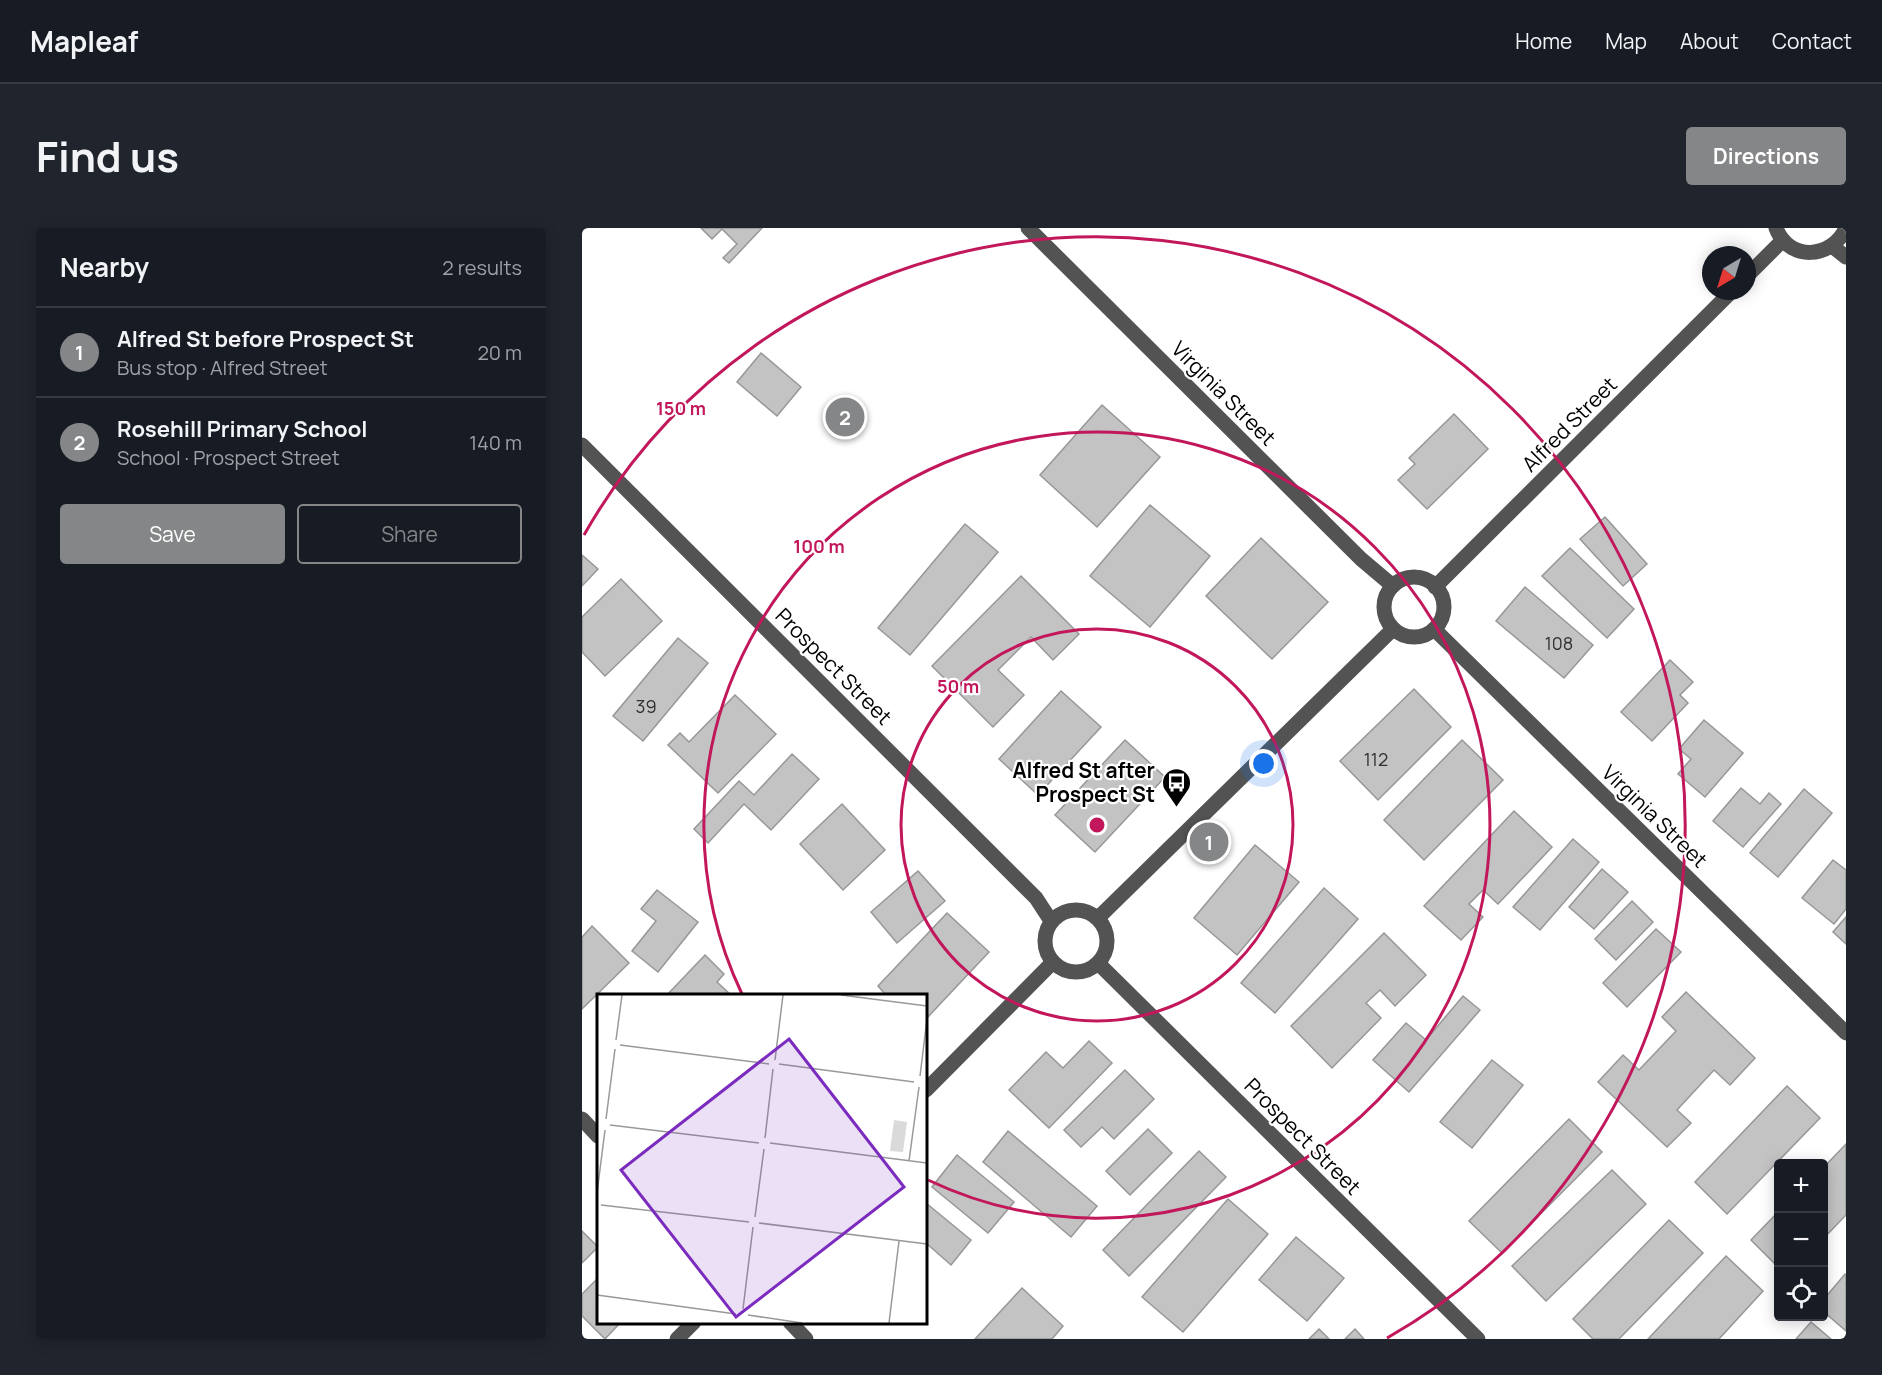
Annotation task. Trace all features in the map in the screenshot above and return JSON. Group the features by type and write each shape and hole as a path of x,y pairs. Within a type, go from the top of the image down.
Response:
{"street":[{"name":"Virginia Street","path":"1028,228 1361,559 1393,586"},
{"path":"1756,265 1780,234 1791,247 1812,253 1832,246 1840,239 1846,228"},
{"path":"1832,246 1846,257"},
{"name":"Alfred Street","path":"1436,587 1723,300"},
{"name":"Prospect Street","path":"582,445 1036,898 1051,921"},
{"path":"1419,578 1436,587 1443,601 1444,610 1442,618 1434,629 1422,636 1411,637 1393,629 1385,612 1387,594 1393,586 1401,580 1419,578"},
{"path":"1098,918 1393,629"},
{"name":"Virginia Street","path":"1434,629 1846,1033"},
{"path":"1072,909 1082,909 1098,918 1108,939 1106,950 1098,963 1086,970 1070,972 1053,962 1044,943 1045,933 1051,921 1062,912 1072,909"},
{"path":"927,1089 1053,962"},
{"name":"Prospect Street","path":"1098,963 1478,1339"},
{"path":"582,1119 597,1135"},
{"path":"677,1339 693,1324"},
{"path":"791,1324 806,1339"}],"building":[{"path":"701,228 762,228 729,263 723,258 737,244 722,229 712,239"},
{"path":"761,353 801,387 777,416 737,382"},
{"path":"1102,405 1160,457 1097,527 1040,475"},
{"path":"1454,414 1488,449 1427,509 1398,480 1415,464 1409,458"},
{"path":"1150,505 1210,556 1150,627 1090,576"},
{"path":"1605,517 1647,564 1623,586 1580,539"},
{"path":"965,524 998,552 910,655 878,628"},
{"path":"1261,538 1328,602 1272,659 1206,596"},
{"path":"1570,548 1634,609 1607,638 1542,576"},
{"path":"582,555 598,569 582,586"},
{"path":"1021,576 1079,634 1053,660 1031,637 998,670 1024,695 993,727 932,666"},
{"path":"621,579 662,621 605,676 582,652 582,617"},
{"path":"1525,587 1593,645 1564,678 1496,621"},
{"path":"678,638 708,663 643,741 613,716"},
{"path":"1670,660 1693,682 1680,695 1688,703 1652,741 1621,712"},
{"path":"1414,689 1451,727 1378,800 1340,761"},
{"path":"1061,691 1101,727 1038,795 999,759"},
{"path":"735,695 776,734 718,793 668,745 680,733 689,742"},
{"path":"1704,720 1743,753 1705,797 1678,774 1691,759 1679,749"},
{"path":"1125,740 1165,777 1095,852 1055,815"},
{"path":"1462,740 1503,780 1424,860 1384,820"},
{"path":"792,754 819,779 771,830 744,804 708,843 694,829 739,781 754,795"},
{"path":"1741,788 1760,804 1769,793 1781,804 1743,847 1713,821"},
{"path":"1804,789 1832,813 1778,877 1750,853"},
{"path":"842,804 885,850 843,890 800,844"},
{"path":"1514,811 1552,847 1498,904 1483,890 1469,904 1483,917 1461,940 1424,906"},
{"path":"1573,839 1599,862 1540,930 1513,907"},
{"path":"1255,845 1299,882 1237,955 1194,918"},
{"path":"1833,860 1846,870 1846,909 1834,924 1802,898"},
{"path":"1602,869 1628,892 1594,929 1569,907"},
{"path":"918,871 945,901 897,943 871,912"},
{"path":"1324,888 1358,919 1275,1013 1241,983"},
{"path":"657,890 698,922 658,972 632,951 656,921 641,909"},
{"path":"1632,901 1653,922 1616,960 1595,939"},
{"path":"947,913 989,952 927,1018 927,994 885,994 878,986"},
{"path":"1846,917 1846,944 1833,932"},
{"path":"592,926 629,963 582,1009 582,937"},
{"path":"1656,929 1681,952 1627,1007 1603,983"},
{"path":"1384,933 1426,975 1395,1006 1380,990 1366,1003 1381,1018 1332,1068 1291,1026"},
{"path":"705,955 724,974 717,982 730,994 668,994"},
{"path":"1686,992 1755,1058 1730,1085 1714,1070 1677,1110 1691,1123 1667,1147 1598,1082 1623,1055 1639,1070 1676,1031 1662,1017"},
{"path":"1463,996 1480,1010 1409,1092 1373,1060 1406,1023 1426,1040"},
{"path":"1089,1041 1112,1063 1049,1128 1009,1090 1046,1052 1063,1068"},
{"path":"1492,1060 1523,1085 1472,1148 1440,1122"},
{"path":"1125,1070 1154,1099 1114,1139 1102,1127 1081,1147 1064,1130"},
{"path":"1787,1086 1820,1118 1780,1159 1774,1159 1774,1165 1727,1214 1695,1182"},
{"path":"1569,1119 1602,1152 1502,1253 1469,1221"},
{"path":"1148,1129 1172,1153 1130,1195 1106,1171"},
{"path":"1008,1131 1097,1206 1071,1237 983,1162"},
{"path":"1846,1144 1846,1215 1828,1234 1828,1213 1828,1163"},
{"path":"1199,1151 1226,1177 1129,1276 1103,1250"},
{"path":"957,1155 1014,1202 988,1233 932,1187"},
{"path":"1612,1170 1646,1204 1546,1301 1512,1266"},
{"path":"1228,1199 1268,1234 1183,1332 1142,1297"},
{"path":"927,1204 971,1240 951,1265 927,1244"},
{"path":"1774,1216 1774,1263 1751,1240"},
{"path":"1669,1220 1703,1253 1619,1339 1593,1339 1573,1319"},
{"path":"582,1231 597,1248 582,1263"},
{"path":"1296,1237 1344,1278 1307,1321 1259,1280"},
{"path":"1726,1256 1763,1291 1719,1339 1648,1339"},
{"path":"1845,1274 1846,1331 1828,1315 1828,1294"},
{"path":"597,1279 597,1324 619,1324 605,1339 582,1316 582,1294"},
{"path":"1022,1288 1063,1326 1052,1339 975,1339"},
{"path":"1811,1322 1831,1339 1796,1339"},
{"path":"1319,1329 1329,1339 1309,1339"},
{"path":"1355,1329 1364,1339 1345,1339"}],"place":[{"name":"Rosehill Primary School","path":"845,417"},
{"name":"Alfred St after Prospect St","path":"1176,808"},
{"name":"Alfred St before Prospect St","path":"1209,842"}]}
